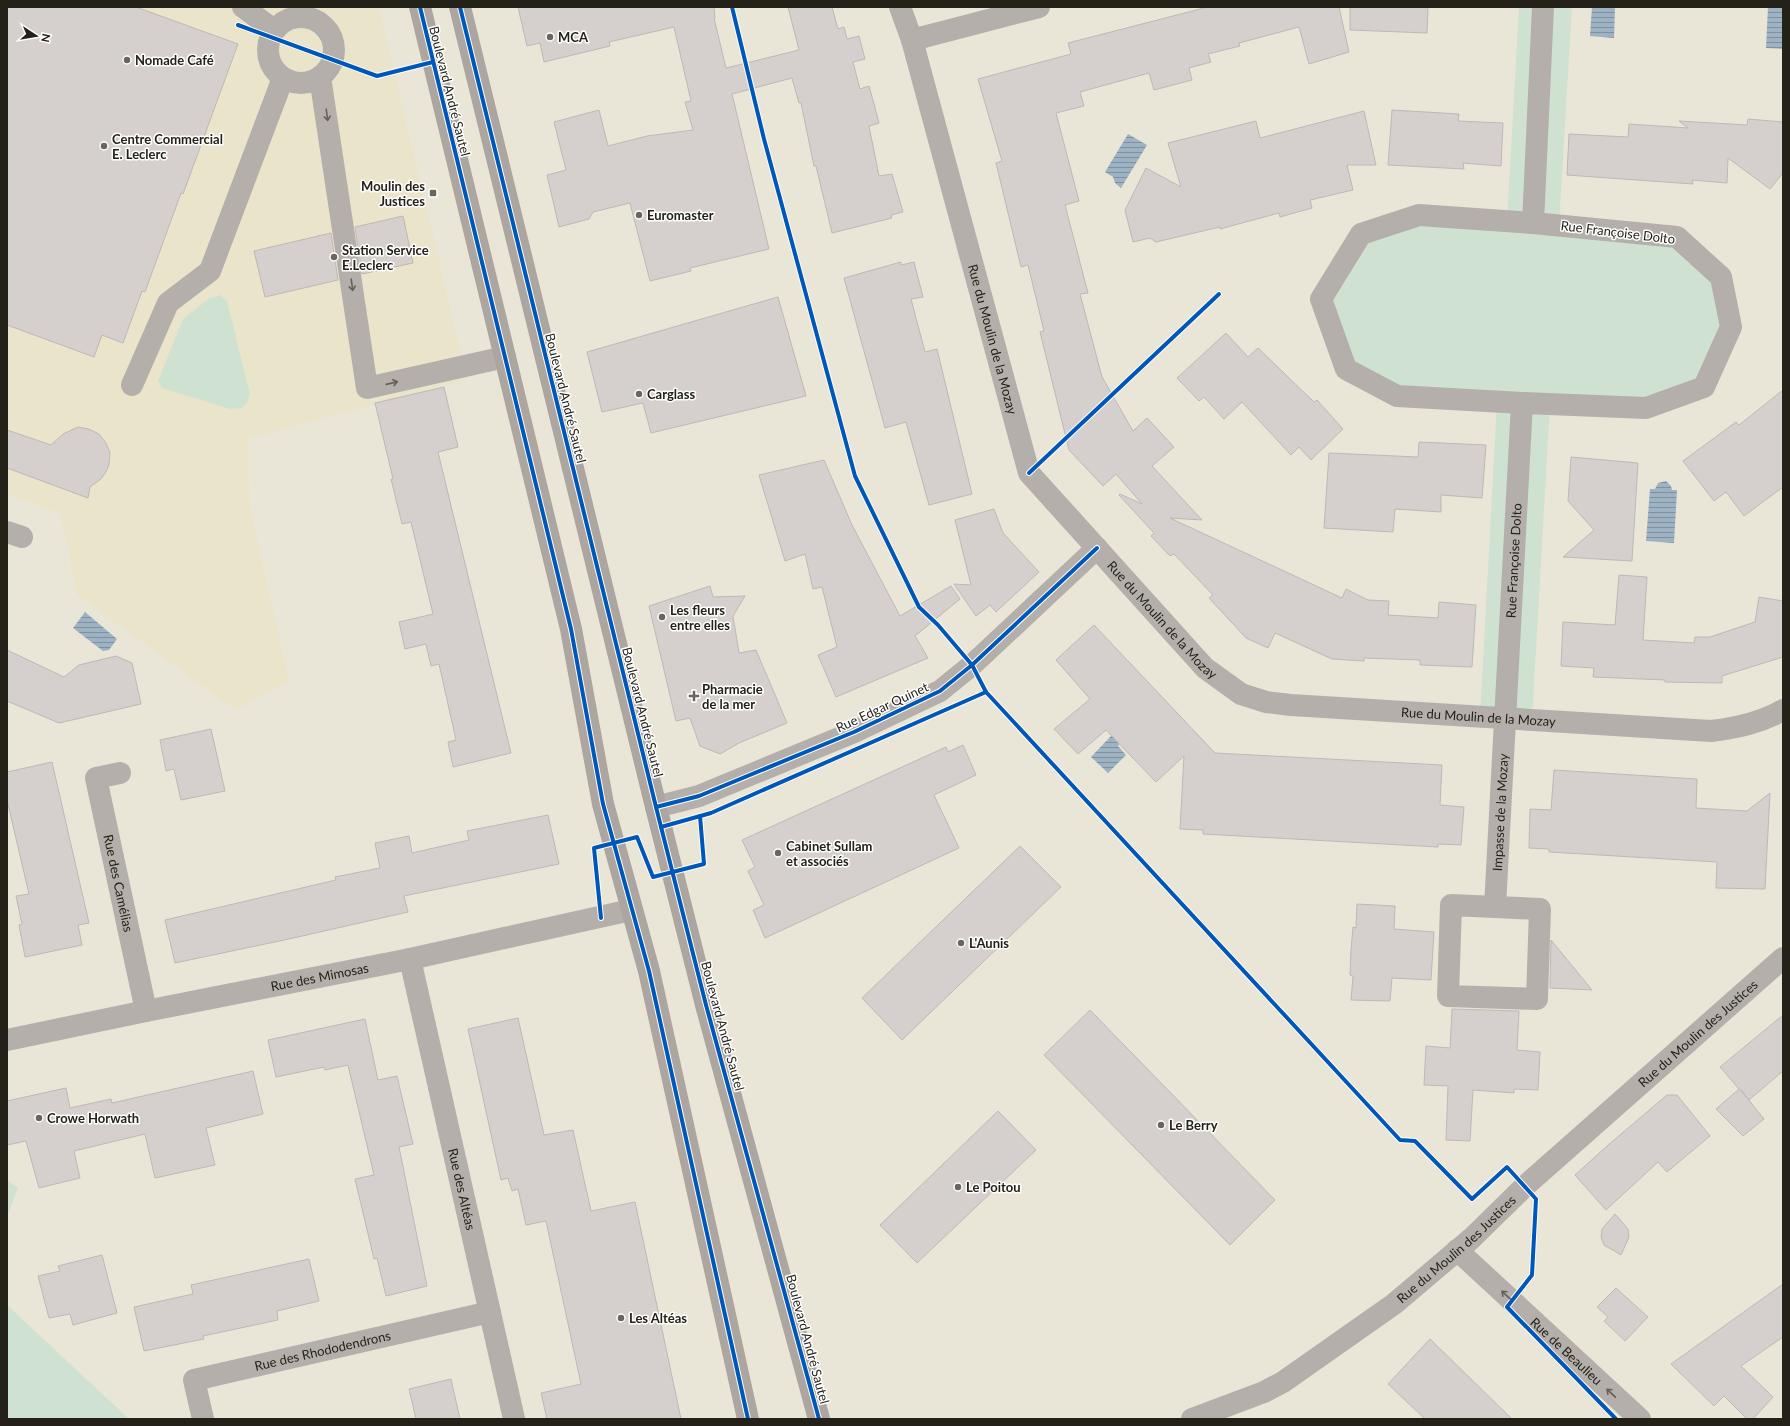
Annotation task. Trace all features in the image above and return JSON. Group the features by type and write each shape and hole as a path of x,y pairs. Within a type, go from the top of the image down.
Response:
{"main road":[{"name":"Boulevard André Sautel","path":"420,7 571,629 603,804 649,971 748,1419"},
{"name":"Boulevard André Sautel","path":"460,7 706,1005 819,1419"}],"street":[{"path":"243,7 282,20 294,17 306,17 316,20 325,27 332,37"},
{"path":"282,20 268,47 269,59 275,70 283,78 292,82 302,83 312,81 320,76 330,66 333,58 334,48 324,7"},
{"name":"Rue du Moulin de la Mozay","path":"900,7 912,40 1029,473 1205,668 1241,694 1266,702 1711,731 1735,728 1768,718 1783,710"},
{"path":"912,40 1039,7"},
{"path":"1533,223 1543,7"},
{"path":"320,76 367,388 505,358"},
{"path":"132,385 168,303 210,271 283,78"},
{"name":"Rue Françoise Dolto","path":"1419,215 1533,223 1678,237 1721,277 1731,327 1704,387 1646,408 1522,403 1398,396 1346,369 1320,299 1361,234 1419,215"},
{"name":"Rue Françoise Dolto","path":"1505,718 1522,403"},
{"name":"Rue Edgar Quinet","path":"656,807 699,796 854,732 940,691 972,665 1097,548"},
{"name":"Impasse de la Mozay","path":"1495,907 1505,718"},
{"name":"Rue des Camélias","path":"120,773 96,778 146,1011"},
{"path":"1451,905 1495,907 1540,909 1537,999 1448,996 1451,905"},
{"name":"Rue des Mimosas","path":"7,1040 410,959 631,910"},
{"name":"Rue du Moulin des Justices","path":"1192,1419 1264,1392 1283,1382 1394,1304 1472,1238 1525,1186 1783,958"},
{"name":"Rue des Altéas","path":"410,959 514,1419"},
{"name":"Rue de Beaulieu","path":"1457,1250 1640,1419"},
{"name":"Rue des Rhododendrons","path":"203,1419 194,1380 490,1312"}],"shaded area":[{"path":"7,7 379,7 467,379 247,439 250,507 289,681 236,710 77,595 61,514 7,494"}],"green space":[{"path":"1519,7 1572,7 1559,225 1677,237 1721,277 1729,318 1704,387 1646,408 1550,405 1532,720 1480,717 1497,402 1397,396 1346,369 1321,299 1361,234 1419,215 1507,221"},
{"path":"220,295 227,301 250,394 247,403 242,408 230,409 162,388 158,381 183,319 210,298"},
{"path":"7,1180 18,1188 7,1217"},
{"path":"7,1305 129,1419 7,1419"}],"water":[{"path":"1592,7 1615,7 1614,38 1590,36"},
{"path":"1768,7 1783,7 1783,49 1766,48"},
{"path":"1128,134 1147,145 1121,188 1115,183 1113,177 1105,172"},
{"path":"1666,481 1671,486 1672,490 1677,490 1674,543 1646,541 1650,489 1655,489 1658,483"},
{"path":"85,612 117,639 109,650 103,651 73,628"},
{"path":"1112,735 1120,743 1118,746 1126,755 1108,773 1091,757"}],"building":[{"name":"Centre Commercial E. Leclerc","path":"7,7 136,7 238,44 183,194 181,193 145,292 142,291 123,343 102,335 94,357 7,325"},
{"path":"518,7 714,7 714,18 726,68 799,50 788,7 832,7 838,29 844,27 847,39 859,36 865,59 853,62 860,89 869,86 879,123 869,126 879,176 892,174 903,212 891,215 892,218 832,233 816,166 814,166 801,103 799,103 792,78 732,94 769,249 690,268 691,271 650,281 630,203 593,212 589,219 559,227 547,175 566,170 554,122 599,110 608,146 647,136 693,130 685,102 691,101 674,27 609,42 610,46 544,62 540,43 527,46"},
{"path":"1208,7 1339,7 1349,52 1309,64 1299,27 1239,43 1240,46 1208,54 1211,62 1189,68 1192,80 1154,90 1149,73 1080,92 1084,106 1056,113 1079,201 1065,205 1088,293 1080,294 1102,377 1133,431 1147,418 1174,447 1152,466 1202,520 1170,518 1342,598 1346,589 1368,600 1389,601 1388,615 1438,618 1439,602 1476,605 1472,667 1420,665 1420,660 1364,658 1364,661 1332,659 1275,633 1268,648 1246,638 1209,598 1213,595 1174,554 1170,556 1151,536 1154,533 1119,495 1120,494 1142,504 1116,474 1103,486 1069,450 1040,332 1044,331 1028,265 1021,267 996,163 1002,161 978,79 1071,54 1068,43"},
{"path":"1350,7 1428,7 1427,33 1350,30"},
{"path":"1392,110 1459,114 1458,121 1503,123 1501,166 1463,163 1464,169 1388,165"},
{"path":"1364,111 1376,165 1347,165 1353,190 1310,200 1312,208 1280,217 1279,213 1220,229 1220,227 1156,242 1150,238 1133,242 1125,210 1146,168 1181,187 1168,143 1256,121 1260,138"},
{"path":"1748,119 1783,122 1783,173 1770,189 1728,158 1727,183 1692,180 1693,184 1567,175 1569,134 1628,137 1629,124 1688,128 1679,121 1747,125"},
{"path":"403,216 413,263 362,274 355,227"},
{"path":"331,233 338,280 265,297 254,251"},
{"path":"901,262 901,265 914,262 923,297 911,299 925,352 937,349 972,494 929,505 906,422 885,428 844,278"},
{"path":"778,297 806,396 651,433 643,403 602,412 587,352"},
{"path":"1226,333 1248,357 1258,348 1314,402 1317,400 1343,429 1311,460 1299,447 1291,455 1242,402 1224,419 1204,397 1199,401 1177,378"},
{"path":"444,387 458,447 438,452 511,753 453,767 448,742 456,740 439,664 431,666 426,644 405,649 399,622 433,614 411,522 402,524 375,403"},
{"path":"1783,390 1783,487 1744,516 1726,492 1714,501 1683,461 1736,422 1739,425"},
{"path":"78,427 89,429 99,434 106,443 110,453 107,470 101,479 90,487 88,498 7,468 7,430 51,445 63,434"},
{"path":"1419,442 1486,445 1482,498 1441,495 1441,512 1395,509 1393,532 1324,528 1329,453 1418,457"},
{"path":"1571,457 1638,463 1632,561 1563,557 1594,530 1568,501"},
{"path":"824,460 852,525 900,616 951,586 960,599 915,636 928,658 836,697 818,655 837,647 822,587 813,589 805,554 785,561 759,475"},
{"path":"994,509 1003,533 1039,572 996,612 990,605 976,616 954,584 971,585 955,520"},
{"path":"1619,575 1647,577 1643,640 1694,643 1695,637 1710,637 1755,622 1759,597 1783,601 1783,657 1722,676 1722,683 1665,682 1665,680 1593,677 1594,668 1561,666 1563,622 1615,625"},
{"path":"710,586 713,597 745,596 733,616 739,653 756,650 787,723 739,743 720,754 700,746 690,718 676,721 649,606"},
{"path":"1094,625 1215,753 1442,765 1440,805 1464,807 1461,845 1438,844 1438,847 1203,834 1203,830 1180,829 1184,756 1156,782 1106,730 1078,754 1054,729 1090,699 1056,660"},
{"path":"7,650 64,677 79,665 116,656 132,663 141,704 59,723 7,701"},
{"path":"211,729 225,791 181,800 174,769 166,771 160,740"},
{"path":"963,745 976,775 934,795 959,848 765,938 753,910 764,905 748,871 755,867 742,840 946,747 948,752"},
{"path":"52,762 89,923 78,925 82,945 25,957 19,925 22,924 16,896 29,894 7,800 7,772"},
{"path":"1554,770 1697,779 1696,808 1747,811 1770,793 1765,889 1716,888 1717,862 1549,852 1549,849 1529,848 1530,809 1551,810"},
{"path":"548,815 559,864 404,896 408,912 175,963 165,920 336,880 335,877 380,868 375,843 409,836 412,853 469,840 467,831"},
{"name":"L'Aunis","path":"1020,846 1061,887 902,1040 862,998"},
{"path":"1357,904 1395,906 1394,929 1434,932 1431,980 1392,978 1390,1001 1351,1000 1353,976 1350,975 1351,950 1353,927 1356,928"},
{"path":"1551,940 1592,990 1550,988"},
{"path":"1452,1009 1519,1011 1517,1050 1540,1052 1538,1090 1514,1089 1514,1093 1473,1090 1470,1141 1446,1140 1448,1086 1424,1085 1426,1046 1450,1048"},
{"name":"Le Berry","path":"1090,1010 1275,1200 1230,1245 1044,1055"},
{"path":"1783,1015 1783,1071 1749,1100 1740,1089 1764,1119 1743,1136 1716,1109 1739,1089 1720,1067"},
{"path":"518,1018 544,1135 573,1130 591,1211 635,1202 681,1419 547,1419 541,1393 581,1384 546,1221 526,1225 518,1189 512,1191 508,1178 501,1180 468,1029"},
{"path":"365,1019 378,1080 397,1076 413,1144 399,1147 427,1286 386,1296 377,1258 374,1259 355,1179 374,1175 348,1065 325,1070 324,1067 276,1077 268,1040"},
{"path":"253,1071 263,1114 206,1128 215,1165 155,1178 145,1134 74,1151 80,1178 39,1188 26,1141 7,1145 7,1101 66,1088 70,1108 111,1099 112,1103"},
{"path":"1667,1095 1677,1095 1710,1136 1667,1172 1658,1162 1606,1210 1575,1175"},
{"name":"Le Poitou","path":"998,1111 1036,1150 917,1263 880,1225"},
{"path":"1615,1214 1628,1229 1629,1237 1621,1255 1604,1245 1601,1237 1602,1229"},
{"path":"102,1255 117,1313 73,1325 70,1314 49,1318 38,1276 60,1271 58,1266"},
{"path":"309,1259 319,1301 277,1311 278,1320 203,1336 204,1339 144,1351 134,1307 193,1294 191,1285"},
{"path":"1783,1284 1783,1337 1741,1366 1773,1397 1753,1419 1747,1419 1724,1396 1714,1406 1671,1364"},
{"path":"1616,1288 1648,1317 1625,1341 1604,1321 1608,1317 1597,1307"},
{"path":"1430,1339 1512,1419 1425,1419 1388,1384"},
{"path":"451,1379 460,1419 416,1419 409,1389"}],"cycle path":[{"path":"420,7 571,629 603,804 649,971 748,1419"},
{"path":"460,7 706,1005 819,1419"},
{"path":"732,7 764,139 855,476 919,607 938,625 972,665 986,692 1400,1140 1415,1141 1472,1199 1507,1167 1536,1199 1532,1275 1507,1307 1616,1419"},
{"path":"238,25 377,76 433,62"},
{"path":"1029,473 1219,294"},
{"path":"656,807 699,796 854,732 940,691 972,665 1097,548"},
{"path":"661,827 711,813 986,692"},
{"path":"601,918 594,848 637,837 653,877 704,864 700,816"}],"place":[{"name":"MCA","path":"550,37"},
{"name":"Nomade Café","path":"127,60"},
{"name":"Centre Commercial E. Leclerc","path":"104,146"},
{"name":"Moulin des Justices","path":"433,193"},
{"name":"Euromaster","path":"639,215"},
{"name":"Station Service E.Leclerc","path":"334,257"},
{"name":"Carglass","path":"639,394"},
{"name":"Les fleurs entre elles","path":"662,617"},
{"name":"Pharmacie de la mer","path":"694,696"},
{"name":"Cabinet Sullam et associés","path":"778,853"},
{"name":"L'Aunis","path":"961,943"},
{"name":"Crowe Horwath","path":"39,1118"},
{"name":"Le Berry","path":"1161,1125"},
{"name":"Le Poitou","path":"958,1187"},
{"name":"Les Altéas","path":"621,1318"}]}
